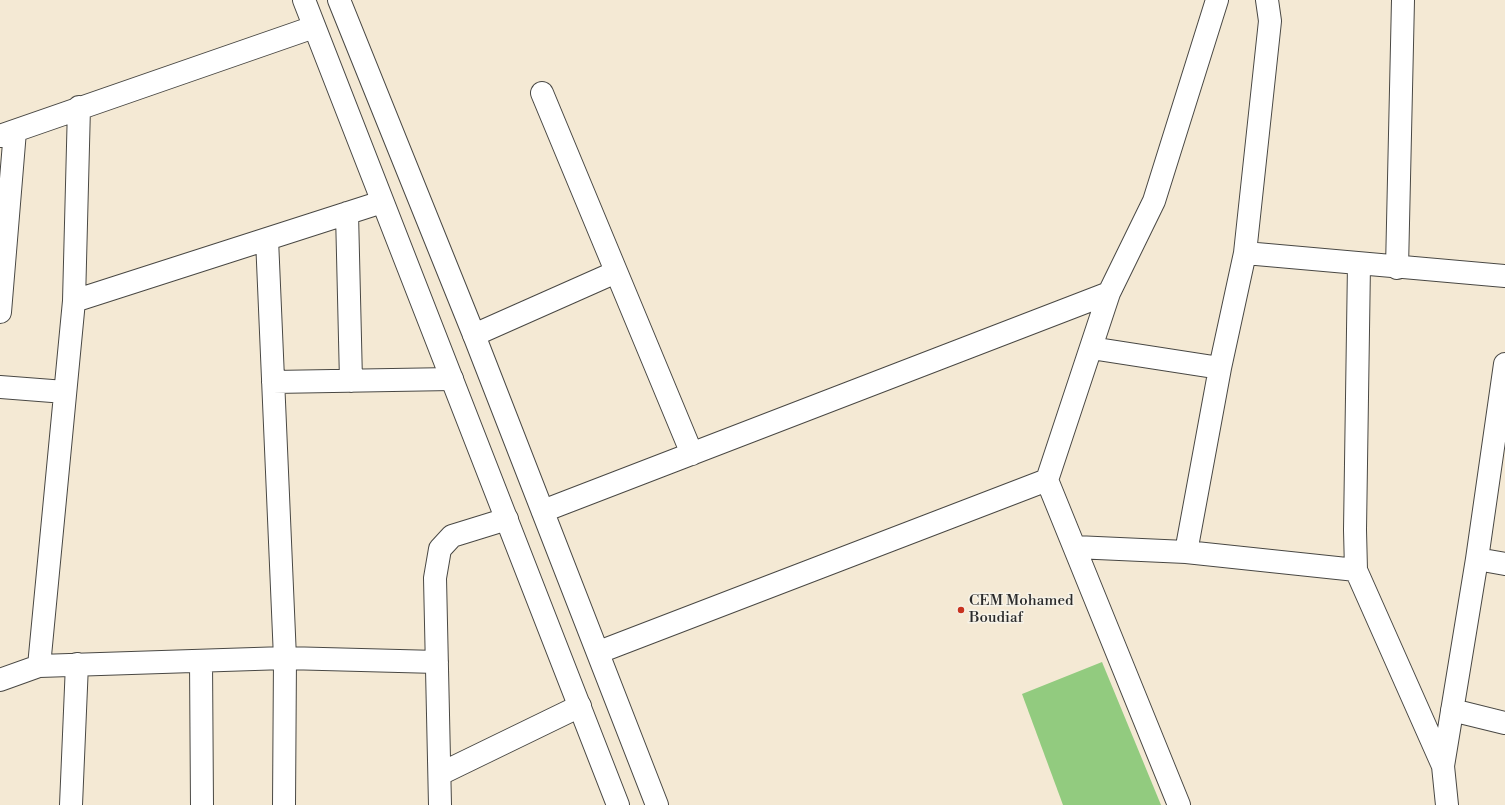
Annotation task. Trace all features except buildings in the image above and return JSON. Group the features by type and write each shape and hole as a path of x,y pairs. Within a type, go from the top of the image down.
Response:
{"street":[{"path":"304,0 618,805"},
{"path":"339,0 474,335 599,652 657,805"},
{"path":"1179,805 1047,480 1109,293 1154,201 1217,0"},
{"path":"1186,552 1220,368 1245,253 1270,21 1267,0"},
{"path":"1397,268 1404,0"},
{"path":"0,312 8,134 79,107 314,27"},
{"path":"542,93 692,454"},
{"path":"38,666 74,301 79,107"},
{"path":"74,301 382,202"},
{"path":"347,213 351,381"},
{"path":"267,239 285,658 284,805"},
{"path":"1245,253 1397,268 1505,276"},
{"path":"1359,264 1355,530 1356,570 1442,766 1447,805"},
{"path":"474,335 616,272"},
{"path":"543,511 1109,293"},
{"path":"1091,348 1220,368"},
{"path":"1442,766 1477,559 1505,366"},
{"path":"273,382 452,379"},
{"path":"0,387 64,392"},
{"path":"599,652 1047,480"},
{"path":"440,805 436,578 440,549 452,536 507,519"},
{"path":"1074,547 1186,552 1356,570"},
{"path":"1477,559 1505,564"},
{"path":"0,680 38,666 77,664 285,658 437,662"},
{"path":"201,661 202,805"},
{"path":"71,805 77,664"},
{"path":"440,774 580,706"},
{"path":"1452,710 1505,723"}],"green space":[{"path":"1102,662 1161,805 1063,805 1022,694"}],"place":[{"name":"CEM Mohamed Boudiaf","path":"961,610"}]}
